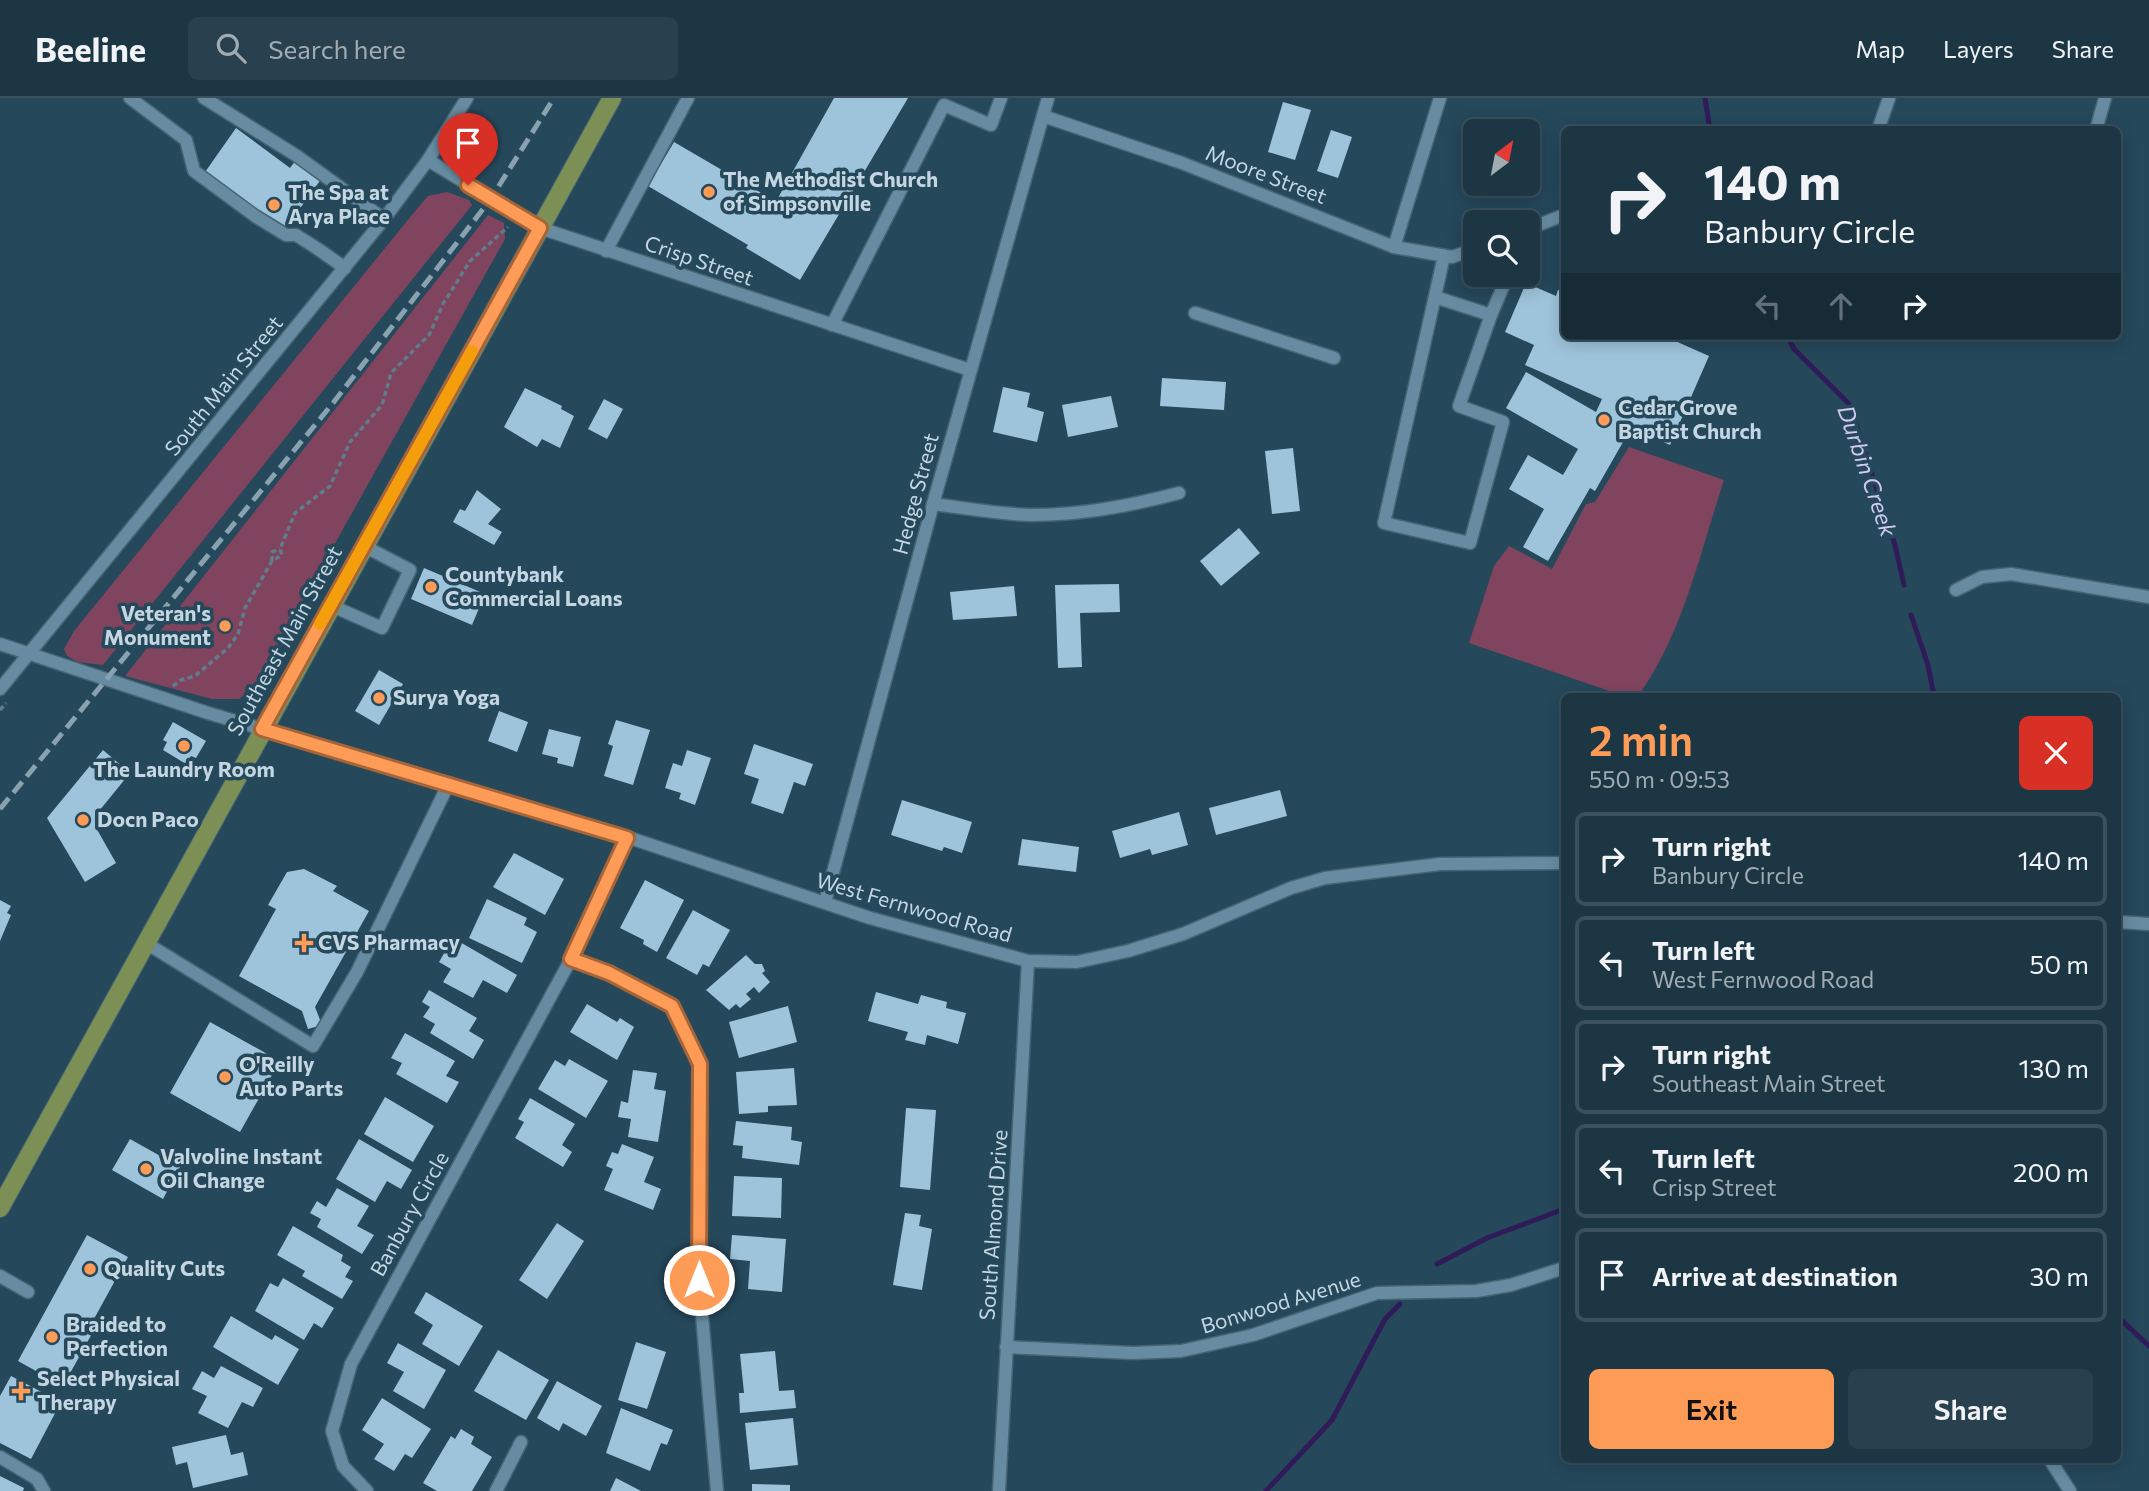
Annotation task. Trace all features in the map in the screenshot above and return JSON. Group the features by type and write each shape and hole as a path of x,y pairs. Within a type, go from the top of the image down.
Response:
{"main road":[{"name":"Southeast Main Street","path":"0,1208 330,605 612,98"}],"street":[{"path":"130,98 186,140 194,171 277,230 296,235 345,268"},
{"path":"204,98 297,156 384,219"},
{"name":"South Main Street","path":"0,689 384,219 428,160 467,98"},
{"path":"606,251 688,98"},
{"path":"832,325 944,105 991,125 1001,98"},
{"name":"Hedge Street","path":"825,902 970,370 1048,98"},
{"path":"1394,247 1440,98"},
{"path":"1879,126 1889,98"},
{"path":"2097,126 2105,98"},
{"name":"Moore Street","path":"1043,116 1182,163 1394,247 1452,257 1463,255"},
{"name":"Crisp Street","path":"428,160 540,228 970,370"},
{"path":"1540,224 1561,216"},
{"path":"1444,256 1384,523 1470,543 1503,422 1459,405 1503,287"},
{"path":"1435,298 1491,315"},
{"path":"1195,313 1334,358"},
{"path":"933,505 1031,515 1124,508 1179,493"},
{"path":"330,605 382,628 410,570 364,546"},
{"path":"1956,590 1982,577 2011,574 2149,597"},
{"name":"West Fernwood Road","path":"0,644 262,729 627,838 870,918 1028,961 1077,962 1128,951 1182,934 1291,888 1325,878 1440,864 1561,863"},
{"path":"146,943 313,1046 357,972 449,783"},
{"name":"Banbury Circle","path":"368,1491 343,1465 332,1431 351,1364 571,959 627,838"},
{"path":"2121,922 2149,924"},
{"path":"571,959 609,973 672,1006 700,1064 699,1280 717,1491"},
{"name":"South Almond Drive","path":"999,1491 1028,961"},
{"name":"Bonwood Avenue","path":"1006,1347 1133,1353 1181,1352 1253,1335 1377,1293 1476,1291 1511,1286 1561,1269"},
{"path":"0,1276 28,1292"},
{"path":"496,1491 521,1442"},
{"path":"0,1457 37,1479 44,1491"},
{"path":"2052,1463 2070,1491"}],"path":[{"path":"272,561 272,552 279,549 295,513 330,486 350,442 382,405 391,373 429,335 443,304 470,261 517,215"},
{"path":"161,697 181,680 195,676 228,649 238,634 245,608 272,561 282,555 279,549"}],"shaded area":[{"path":"447,192 469,200 472,205 103,665 78,662 67,656 64,649 74,631 416,210 428,196"},
{"path":"488,215 504,223 505,239 256,685 239,699 212,699 125,676"},
{"path":"1629,447 1724,480 1679,619 1654,672 1640,693 1615,693 1469,643 1494,566 1509,546 1552,569 1586,504 1595,502"}],"building":[{"name":"The Methodist Church of Simpsonville","path":"834,98 908,98 800,280 746,248 748,245 648,186 674,142 770,198 766,204 774,205"},
{"path":"1283,102 1311,110 1295,160 1268,152"},
{"name":"The Spa at Arya Place","path":"236,128 290,168 296,160 322,178 283,232 203,175"},
{"path":"1331,130 1352,137 1338,178 1317,171"},
{"name":"Cedar Grove Baptist Church","path":"1524,287 1535,287 1556,296 1558,290 1561,291 1561,340 1673,340 1709,356 1670,445 1631,428 1595,491 1590,488 1548,561 1523,547 1544,509 1509,489 1528,455 1563,475 1578,449 1506,408 1526,372 1596,412 1602,399 1525,365 1534,345 1505,332"},
{"path":"1162,378 1226,382 1224,410 1160,406"},
{"path":"1003,387 1030,393 1027,407 1044,412 1037,442 993,432"},
{"path":"525,388 562,406 561,409 574,416 560,448 542,439 537,447 504,427"},
{"path":"1111,396 1118,427 1068,437 1062,405"},
{"path":"604,399 623,409 607,439 588,429"},
{"path":"1293,448 1300,511 1272,514 1265,451"},
{"path":"477,490 501,509 488,524 502,532 494,545 453,522 460,509 465,511"},
{"path":"1239,528 1260,553 1221,586 1200,561"},
{"path":"424,568 485,594 472,625 411,599"},
{"path":"1119,584 1120,612 1080,613 1082,667 1058,668 1055,585"},
{"path":"1014,586 1017,616 953,620 950,592"},
{"name":"Surya Yoga","path":"379,670 403,684 379,725 355,711"},
{"path":"499,711 528,722 517,752 488,741"},
{"path":"616,720 650,730 633,785 604,776 613,746 608,744"},
{"name":"The Laundry Room","path":"173,722 206,741 196,758 191,756 186,764 163,750 167,742 163,740"},
{"path":"549,729 581,737 573,767 557,763 558,758 542,754"},
{"path":"754,744 813,764 805,786 794,782 783,814 751,803 759,779 744,774"},
{"path":"103,750 130,773 95,816 95,826 116,863 85,882 47,818"},
{"path":"687,750 711,758 695,805 679,799 681,793 665,788 673,763 682,766"},
{"path":"1280,790 1287,816 1216,835 1209,808"},
{"path":"902,800 972,822 962,853 944,847 942,851 891,835"},
{"path":"1179,812 1188,845 1152,855 1150,849 1120,858 1112,831"},
{"path":"1022,839 1079,847 1076,872 1018,865"},
{"path":"514,853 564,879 545,915 493,887"},
{"name":"CVS Pharmacy","path":"304,869 337,886 333,891 369,911 315,1007 322,1025 308,1029 302,1011 239,976 276,909 268,905 287,872"},
{"path":"645,880 684,900 657,952 643,944 644,940 620,928"},
{"path":"487,899 527,918 524,925 537,932 522,963 469,938"},
{"path":"0,900 11,906 7,913 11,915 0,941"},
{"path":"693,910 730,930 709,967 703,964 697,975 666,958"},
{"path":"453,938 517,975 507,993 483,980 473,998 443,982 451,969 439,962"},
{"path":"746,955 755,964 762,964 765,971 762,973 770,982 759,993 754,987 746,994 751,999 740,1008 736,1004 729,1010 706,990"},
{"path":"429,990 477,1018 469,1031 484,1040 473,1059 430,1033 435,1024 423,1017 430,1007 422,1002"},
{"path":"876,992 918,1004 921,995 947,1002 946,1008 966,1013 958,1044 927,1035 925,1045 905,1040 908,1032 868,1021"},
{"path":"587,1004 617,1022 620,1018 634,1027 617,1060 570,1032"},
{"path":"788,1006 797,1042 739,1058 729,1022"},
{"name":"O'Reilly Auto Parts","path":"210,1022 280,1061 240,1132 170,1093"},
{"path":"405,1033 455,1061 446,1076 459,1082 447,1103 396,1074 402,1063 391,1058"},
{"path":"569,1059 608,1081 586,1118 538,1089 555,1060 565,1066"},
{"path":"794,1068 797,1105 768,1106 768,1112 739,1114 736,1072"},
{"path":"633,1070 657,1073 654,1089 666,1091 658,1142 628,1137 631,1119 618,1117 621,1101 628,1103"},
{"path":"385,1097 434,1126 413,1162 364,1134"},
{"path":"530,1098 575,1124 562,1145 572,1152 563,1167 515,1138 524,1122 518,1119"},
{"path":"906,1108 936,1110 930,1190 900,1187"},
{"path":"736,1121 792,1127 791,1140 802,1142 799,1165 742,1158 743,1146 733,1145"},
{"name":"Valvoline Instant Oil Change","path":"130,1139 180,1167 163,1199 112,1170"},
{"path":"359,1139 412,1170 401,1189 387,1181 375,1202 336,1179"},
{"path":"622,1144 654,1157 644,1182 661,1189 653,1210 604,1190 613,1169 606,1166 612,1152 618,1154"},
{"path":"734,1176 782,1178 781,1218 732,1216"},
{"path":"337,1188 369,1206 357,1226 374,1235 362,1254 317,1227 321,1219 310,1213 317,1201 326,1207"},
{"path":"905,1213 921,1215 919,1226 932,1229 922,1290 893,1285"},
{"path":"557,1223 584,1241 547,1299 519,1280"},
{"path":"293,1226 343,1255 341,1261 351,1267 345,1277 353,1281 342,1299 302,1276 305,1271 277,1255"},
{"path":"87,1235 128,1257 89,1328 94,1330 63,1386 18,1361"},
{"path":"732,1235 786,1239 782,1292 748,1289 750,1261 730,1259"},
{"path":"283,1278 334,1308 322,1328 314,1323 304,1340 255,1311 270,1283 278,1287"},
{"path":"426,1292 483,1326 459,1366 422,1344 433,1325 414,1313"},
{"path":"231,1316 272,1340 275,1335 299,1349 278,1385 213,1347"},
{"path":"636,1342 666,1352 647,1409 618,1400"},
{"path":"398,1343 446,1370 424,1409 393,1391 404,1372 387,1363"},
{"path":"498,1350 549,1380 526,1420 474,1391"},
{"path":"775,1351 779,1391 794,1390 796,1408 740,1413 739,1393 744,1393 740,1354"},
{"path":"221,1366 263,1388 253,1407 242,1402 228,1428 198,1413 207,1396 192,1389 202,1371 214,1378"},
{"path":"11,1376 61,1402 31,1459 0,1443 0,1396"},
{"path":"557,1381 602,1406 586,1436 563,1423 559,1431 537,1418"},
{"path":"382,1398 431,1429 412,1458 405,1454 394,1471 374,1459 384,1444 362,1430"},
{"path":"621,1408 673,1430 667,1445 661,1443 650,1471 606,1453"},
{"path":"793,1418 798,1465 750,1470 745,1423"},
{"path":"461,1429 474,1437 471,1444 492,1457 472,1491 437,1491 423,1483 451,1436 455,1439"},
{"path":"226,1435 231,1455 243,1452 248,1475 193,1488 187,1462 176,1465 172,1447"},
{"path":"0,1476 24,1488 23,1491 0,1491"},
{"path":"616,1478 641,1491 610,1491"},
{"path":"752,1484 790,1485 790,1491 752,1491"}],"waterway":[{"name":"Durbin Creek","path":"1705,98 1709,126"},
{"name":"Durbin Creek","path":"1789,340 1794,349 1849,404 1895,545 1904,585"},
{"name":"Durbin Creek","path":"1911,615 1928,665 1933,693"},
{"path":"1437,1264 1487,1238 1561,1210"},
{"path":"1266,1491 1332,1420 1385,1319 1400,1304"},
{"name":"Durbin Creek","path":"2121,1320 2149,1346"}],"railway":[{"path":"0,809 333,403 490,200 554,98"}],"slow traffic":[{"path":"320,624 472,351"}],"place":[{"name":"The Methodist Church of Simpsonville","path":"709,192"},
{"name":"The Spa at Arya Place","path":"274,205"},
{"name":"Cedar Grove Baptist Church","path":"1604,420"},
{"name":"Countybank Commercial Loans","path":"431,587"},
{"name":"Veteran's Monument","path":"225,626"},
{"name":"Surya Yoga","path":"379,698"},
{"name":"The Laundry Room","path":"184,746"},
{"name":"Docn Paco","path":"83,820"},
{"name":"CVS Pharmacy","path":"304,943"},
{"name":"O'Reilly Auto Parts","path":"225,1077"},
{"name":"Valvoline Instant Oil Change","path":"146,1169"},
{"name":"Quality Cuts","path":"90,1269"},
{"name":"Braided to Perfection","path":"52,1337"},
{"name":"Select Physical Therapy","path":"21,1391"}],"route":[{"path":"468,185 540,228 262,729 627,838 571,959 609,973 672,1006 700,1064 699,1280"}]}
